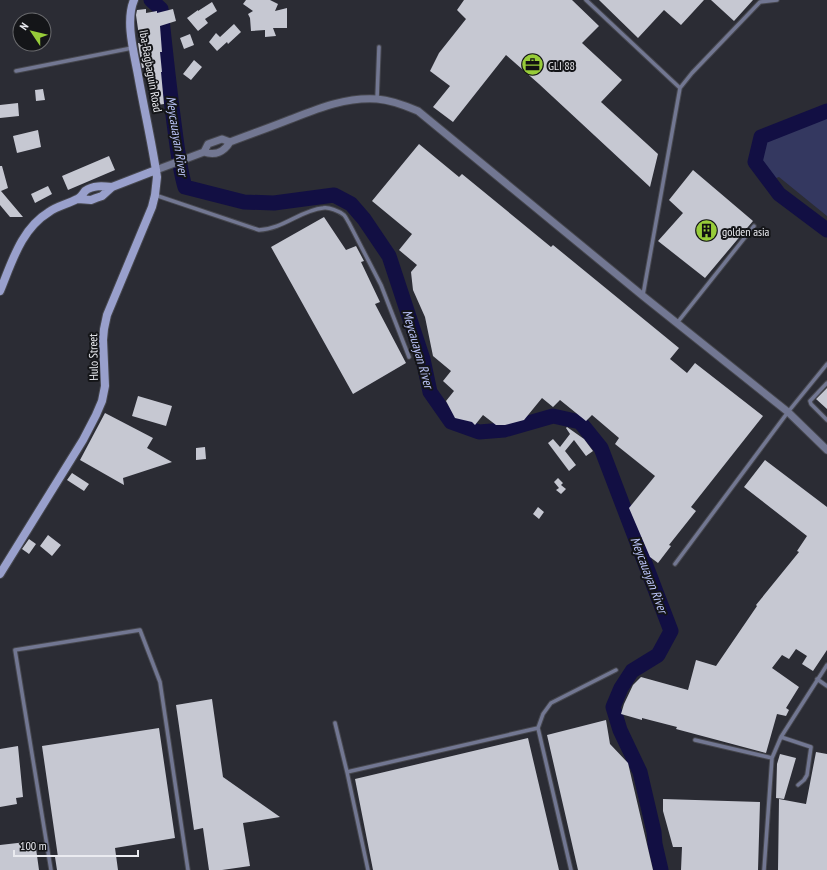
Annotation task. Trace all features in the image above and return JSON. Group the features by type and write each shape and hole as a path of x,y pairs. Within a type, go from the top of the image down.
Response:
{"street":[{"name":"Iba-Bagbaguin Road","path":"134,0 130,9 133,48 156,170"},
{"path":"204,152 208,144 222,139 230,142 327,105 345,101 362,99 392,101 418,111 643,296 678,322 788,412 827,450"},
{"path":"0,291 2,278 27,231 36,221 49,211 78,199 87,190 98,186 112,187 204,152 212,155 226,150 230,142"},
{"name":"Hulo Street","path":"0,574 83,440 102,401 105,386 104,329 107,315 155,195 157,185 156,170"}],"lane":[{"path":"586,0 680,88"},
{"path":"643,296 680,88 759,1 777,0"},
{"path":"377,99 379,47"},
{"path":"16,71 133,48"},
{"path":"155,195 258,230 268,230 314,210 325,207 344,214 381,285 409,357"},
{"path":"678,322 754,226"},
{"path":"675,564 788,412 827,364"},
{"path":"827,383 810,401 811,404 827,420"},
{"path":"51,870 14,650 140,630 160,682 188,870"},
{"path":"764,870 772,758 781,737 827,665"},
{"path":"571,870 538,728 543,714 551,703 616,670"},
{"path":"817,679 827,686"},
{"path":"335,723 368,870"},
{"path":"347,772 538,728"},
{"path":"781,737 811,747 807,775 798,785"},
{"path":"695,740 772,758"}],"shaded area":[{"path":"827,117 827,216 779,177 773,179 759,161 765,141"},
{"path":"782,190 827,223 827,236 774,198"}],"building":[{"path":"246,0 270,0 278,4 275,11 287,8 287,28 273,28 276,36 265,37 265,30 251,31 250,18 248,14 253,11 243,4"},
{"path":"464,0 572,0 599,26 582,43 622,80 601,102 658,154 650,187 506,55 453,122 433,107 450,86 430,71 439,53 466,19 457,10"},
{"path":"599,0 704,0 681,25 664,10 638,38"},
{"path":"711,0 753,0 734,21"},
{"path":"212,2 217,11 205,19 208,23 198,31 187,18"},
{"path":"146,9 146,13 157,11 157,13 173,9 176,21 160,26 162,52 160,52 161,72 164,104 157,105 153,73 147,74 146,67 142,68 136,15 137,10"},
{"path":"234,24 241,32 228,44 227,42 217,51 209,42 216,33 220,37"},
{"path":"190,34 194,45 184,49 180,38"},
{"path":"194,60 202,67 191,80 183,74"},
{"path":"43,89 45,100 36,101 35,90"},
{"path":"18,103 19,116 0,118 0,105"},
{"path":"38,130 41,147 17,153 13,136"},
{"path":"419,144 459,177 462,174 551,247 553,245 679,348 670,359 687,373 695,363 763,416 691,507 696,511 669,545 671,546 658,563 650,557 629,508 655,476 615,444 619,438 592,415 586,421 560,400 553,407 542,398 524,420 505,425 496,425 483,415 475,425 472,422 455,418 446,401 454,391 443,381 451,371 433,356 425,317 413,290 411,272 417,265 399,250 412,234 372,201"},
{"path":"109,156 115,170 68,190 62,176"},
{"path":"0,166 2,166 8,188 1,191 23,217 10,217 0,205"},
{"name":"golden asia","path":"693,170 753,221 705,278 658,241 683,213 669,200"},
{"path":"48,186 52,194 35,203 31,194"},
{"path":"324,217 346,250 356,246 364,261 361,262 380,302 375,304 406,363 353,394 271,247"},
{"path":"827,388 827,409 816,399"},
{"path":"138,396 172,406 166,426 132,416"},
{"path":"105,413 153,438 147,448 172,462 123,478 124,485 80,460"},
{"path":"567,427 584,439 593,451 586,456 574,440 565,451 576,465 569,471 548,443 553,439 560,447 570,434 566,428"},
{"path":"205,447 206,459 196,460 196,448"},
{"path":"765,460 827,507 827,650 813,671 802,664 807,656 796,649 789,659 782,655 772,668 799,687 786,708 789,710 786,716 777,714 766,753 676,729 677,727 621,714 633,685 641,677 688,690 696,660 716,666 757,606 756,605 799,552 797,551 807,536 744,487"},
{"path":"72,473 89,484 84,491 67,480"},
{"path":"558,478 563,483 561,485 566,489 561,494 556,490 559,488 554,482"},
{"path":"538,507 544,512 539,519 533,514"},
{"path":"48,535 61,545 52,556 40,546"},
{"path":"29,539 36,544 29,554 22,549"},
{"path":"212,699 223,777 280,817 243,823 250,866 222,870 209,870 203,828 194,830 176,705"},
{"path":"606,720 610,744 628,763 653,870 578,870 547,735"},
{"path":"159,728 175,838 115,848 118,870 57,870 55,857 58,857 42,746"},
{"path":"528,738 559,870 373,870 355,779"},
{"path":"18,746 23,797 16,798 17,804 0,807 0,749"},
{"path":"816,752 827,754 827,870 778,870 779,799 806,804"},
{"path":"780,754 796,758 784,799 776,798 777,764"},
{"path":"663,799 760,802 758,870 681,870 682,847 673,847 663,811"},
{"path":"35,841 39,870 0,870 0,845"}],"waterway":[{"name":"Meycauayan River","path":"151,0 161,9 177,148 185,187 244,202 274,203 334,195 351,204 364,219 389,256 423,359 430,392 451,422 479,432 504,430 553,416 580,422 601,448 671,631 658,655 632,671 621,688 613,707 620,730 640,772 661,870"},
{"name":"Meycauayan River","path":"827,111 761,137 755,162 779,194 827,230"}],"place":[{"name":"GLI 88","path":"532,65"},
{"name":"golden asia","path":"706,231"}]}
